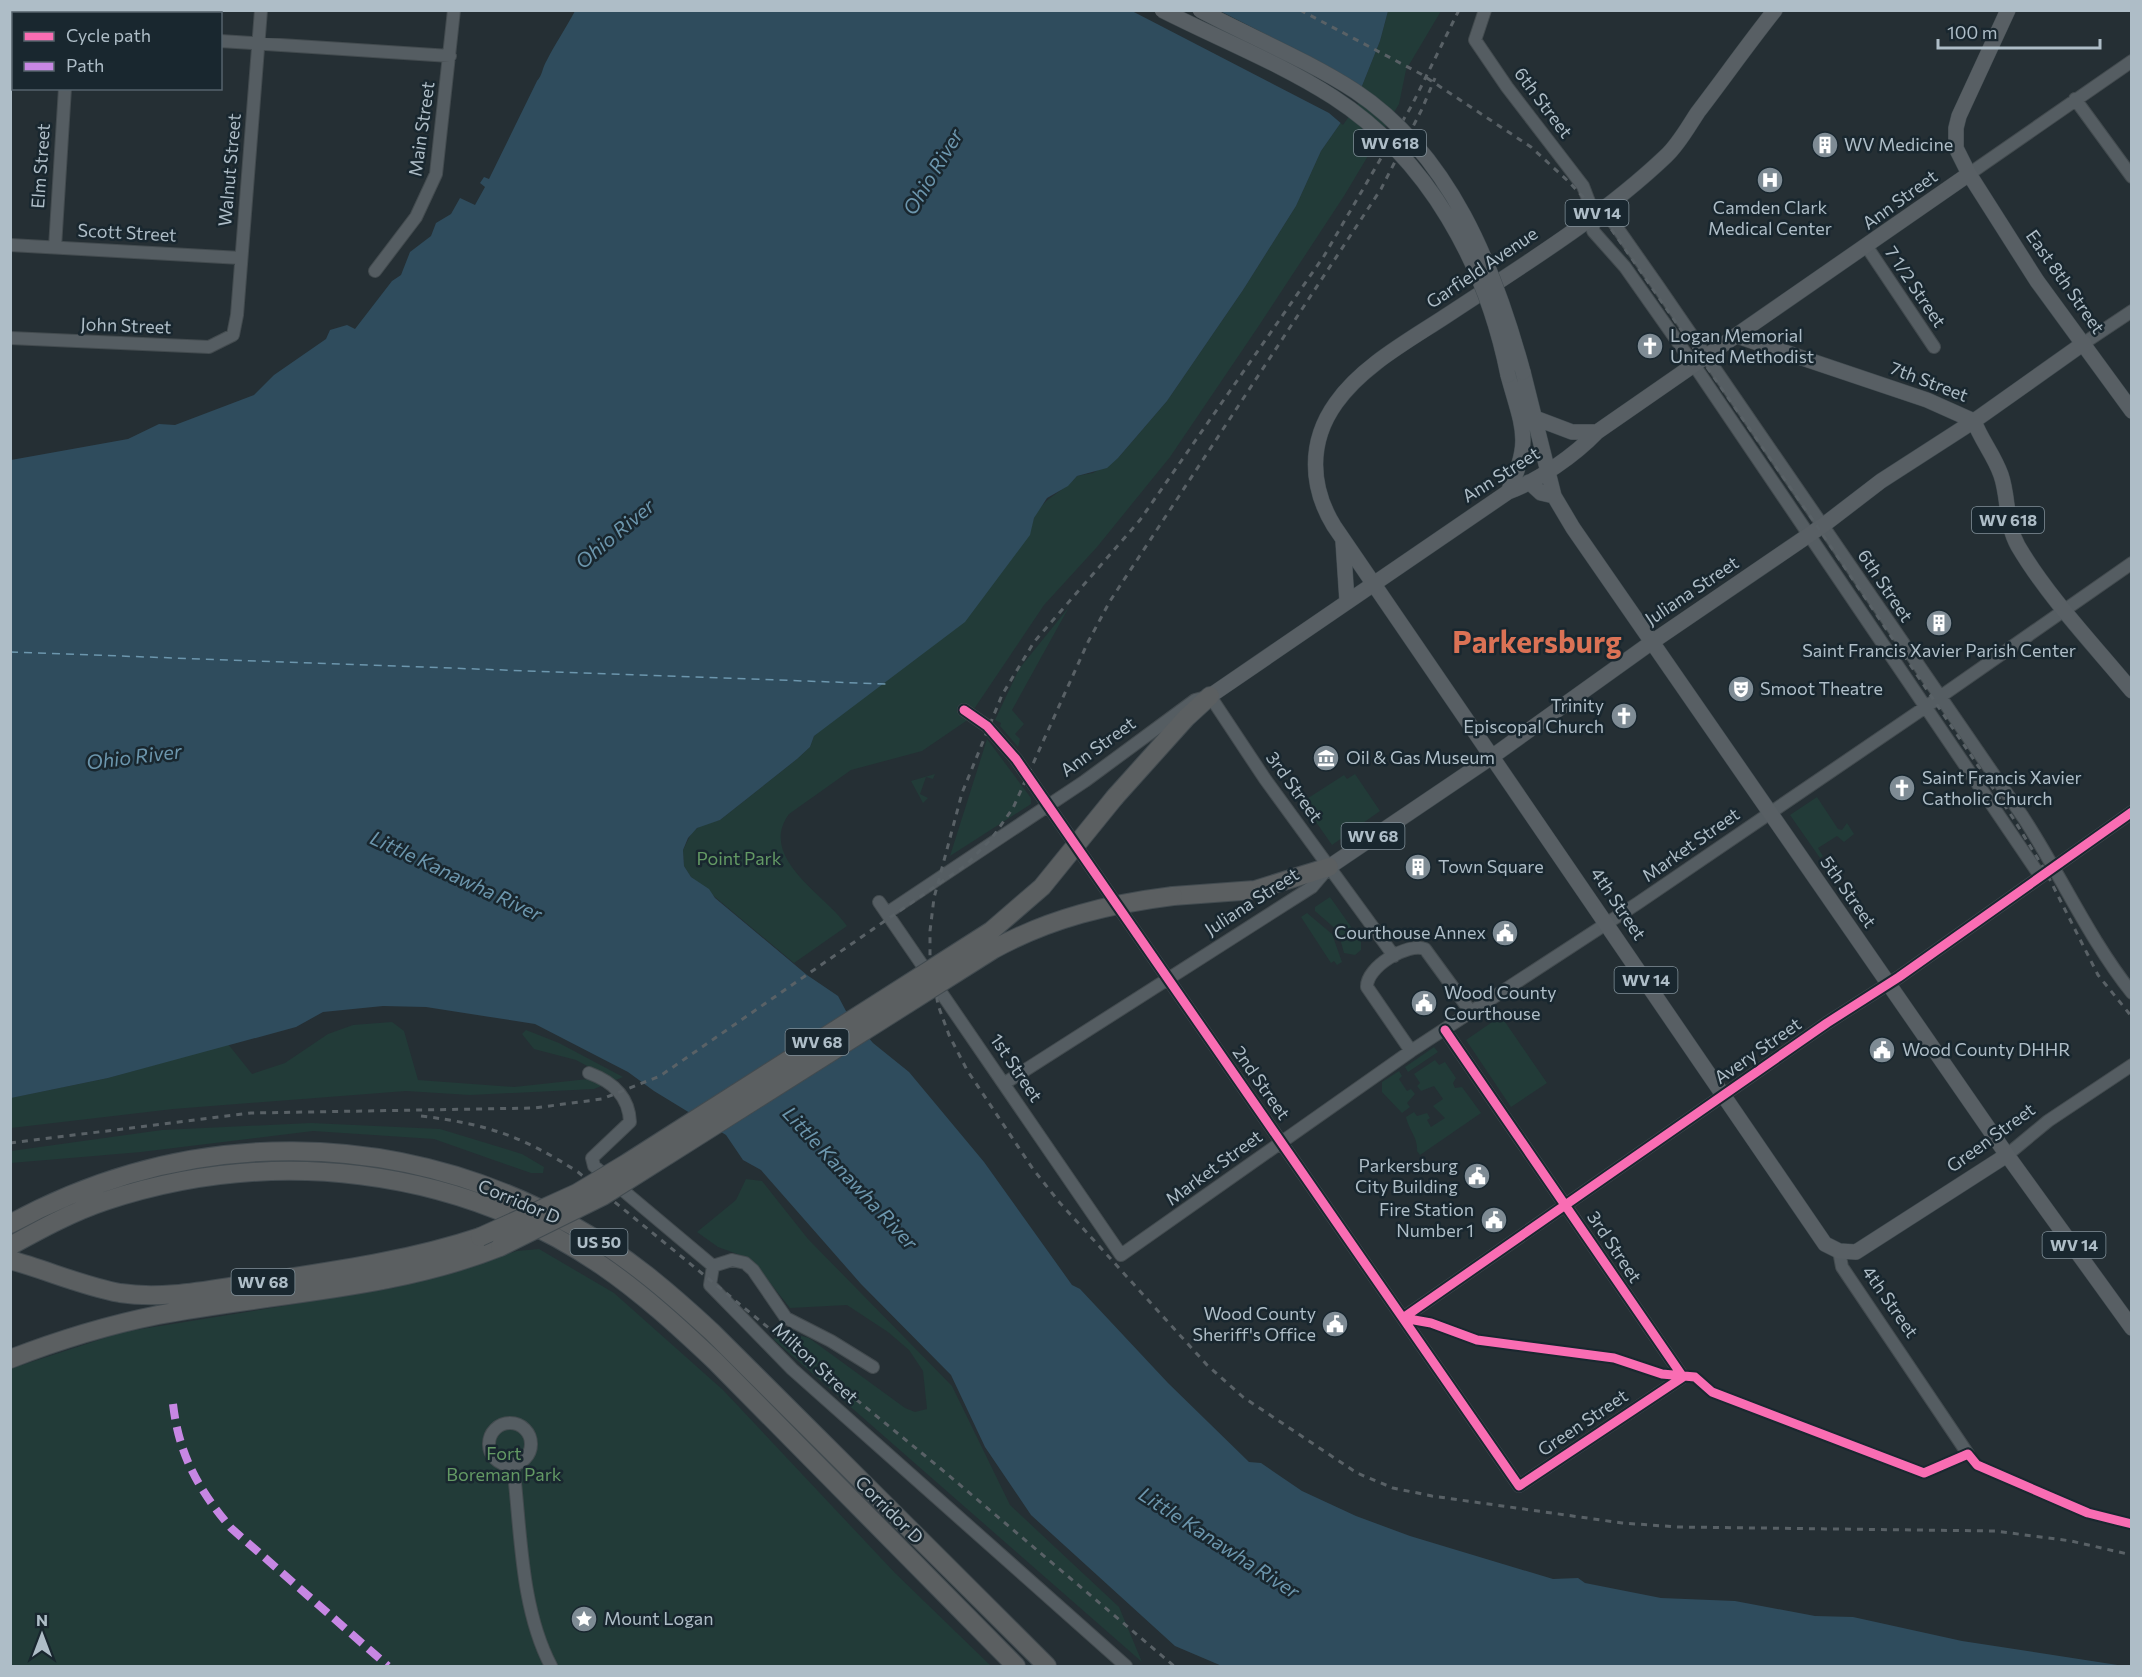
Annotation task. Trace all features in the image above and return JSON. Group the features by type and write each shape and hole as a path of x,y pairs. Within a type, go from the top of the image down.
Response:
{"highway":[{"name":"WV 68","path":"10,1260 120,1293 177,1294 440,1251 480,1237 577,1193 991,931 1042,887 1115,797 1186,718 1210,696"},
{"name":"WV 68","path":"10,1359 129,1321 401,1277 461,1263 500,1247 603,1196 976,960 1028,930 1109,905 1173,896 1255,890 1329,867"},
{"name":"Corridor D","path":"10,1224 74,1193 125,1174 177,1161 264,1151 347,1153 394,1160 438,1170 525,1202 576,1227 667,1291 720,1340 1047,1666"},
{"name":"Corridor D","path":"10,1246 104,1202 205,1176 264,1171 319,1170 382,1178 454,1195 508,1214 600,1265 673,1322 716,1361 1016,1666"}],"main road":[{"name":"WV 618","path":"1162,10 1333,97 1377,130 1397,149 1432,193 1468,254 1535,418"},
{"name":"WV 618","path":"1200,10 1355,91 1389,119 1412,142 1446,186 1477,239 1504,307 1524,437 1521,462 1508,492"},
{"name":"Garfield Avenue","path":"1374,581 1342,537 1319,497 1315,465 1318,439 1336,402 1386,356 1594,215 1667,155 1775,10"},
{"name":"East 8th Street","path":"2008,10 1956,128 1956,148 1981,194 2037,281 2084,342 2132,411"},
{"name":"Ann Street","path":"1210,696 1374,581 1508,492 1548,469 1597,432 1867,247 1969,174"},
{"path":"1946,191 1965,190 1981,194"},
{"name":"7th Street","path":"1737,336 1927,400 1974,421 1979,436 2002,478 2010,527 2018,545 2132,691"},
{"name":"Juliana Street","path":"1329,867 1493,756 1652,642 1816,530 1881,481 1974,421 2084,342"},
{"path":"1535,418 1572,432 1597,432"},
{"name":"5th Street","path":"1535,418 1554,496 1593,558 2007,1155 2132,1329"},
{"path":"1529,482 1541,493 1554,496"},
{"path":"1342,537 1346,563 1347,601"},
{"name":"4th Street","path":"1374,581 1825,1244 1839,1251"},
{"name":"Green Street","path":"1839,1251 1856,1252 2007,1155"}],"street":[{"name":"Walnut Street","path":"234,332 261,10"},
{"name":"Main Street","path":"375,271 416,218 432,188 439,162 454,10"},
{"name":"6th Street","path":"1485,10 1475,40 1507,87 1583,186 1594,215 1593,231 1625,267 1700,361"},
{"path":"222,41 450,56"},
{"name":"Ann Street","path":"1969,174 2132,61"},
{"name":"Elm Street","path":"55,247 65,90"},
{"path":"2075,99 2132,177"},
{"name":"6th Street","path":"1594,215 1611,219 1700,361 1816,530 1939,698 2054,866 2105,957 2132,993"},
{"name":"Scott Street","path":"10,245 241,258"},
{"name":"7 1/2 Street","path":"1867,247 1934,347"},
{"name":"Juliana Street","path":"2084,342 2132,311"},
{"name":"John Street","path":"10,338 209,347 229,338 234,332"},
{"name":"6th Street","path":"1816,530 2040,876"},
{"name":"Market Street","path":"1121,1256 1412,1052 1928,706 2132,563"},
{"name":"Ann Street","path":"886,913 1048,806 1195,700 1210,696"},
{"name":"3rd Street","path":"1210,696 1267,781 1394,956"},
{"name":"2nd Street","path":"964,710 994,734 1016,759 1519,1486"},
{"name":"Avery Street","path":"1403,1318 2132,812"},
{"name":"Juliana Street","path":"1005,1083 1312,887 1329,867"},
{"name":"1st Street","path":"879,902 1005,1083 1121,1256"},
{"path":"1412,1052 1367,987 1366,979 1371,972 1394,956 1408,947 1417,945 1425,949 1471,1012"},
{"name":"3rd Street","path":"1445,1030 1683,1377 1666,1388"},
{"name":"Green Street","path":"2007,1155 2048,1121 2132,1065"},
{"path":"590,1073 606,1079 617,1089 626,1101 630,1122 592,1158 594,1166 713,1266 732,1260 745,1263 753,1270 786,1318 831,1341 873,1367"},
{"name":"4th Street","path":"1839,1251 1842,1267 1968,1454"},
{"name":"Milton Street","path":"713,1266 710,1285 792,1369 1126,1666"},
{"name":"Green Street","path":"1519,1486 1666,1388"},
{"path":"513,1464 530,1600 538,1634 552,1666"}],"green space":[{"name":"Point Park","path":"1388,11 1441,11 1406,70 1399,104 1344,196 1170,457 1097,547 1044,605 966,721 922,751 851,770 789,814 781,830 782,846 788,861 798,875 847,926 794,963 691,877 684,866 683,850 692,832 703,824 720,820 797,759 810,747 814,736 1031,530 1037,511 1049,499 1077,476 1093,473 1118,458 1167,401 1243,290 1296,206 1321,151 1356,101 1380,41"},
{"path":"1069,607 1012,710 1024,724 1015,734 1020,739 1018,747 1000,726 1001,723 995,720 1019,669"},
{"path":"987,739 1031,798 1031,804 950,856"},
{"path":"935,774 933,779 926,777 920,794 928,798 923,803 911,781"},
{"path":"1355,774 1380,811 1332,845 1302,802 1344,775 1347,779"},
{"path":"1817,797 1838,829 1842,830 1847,823 1854,834 1844,842 1837,836 1818,848 1823,856 1820,858 1790,815"},
{"path":"1330,897 1361,941 1361,950 1355,955 1344,953 1338,931 1315,911 1315,907"},
{"path":"1307,913 1332,934 1342,962 1337,965 1334,961 1331,963 1301,917"},
{"path":"1501,1016 1547,1083 1511,1107 1466,1040"},
{"path":"392,1022 404,1031 418,1080 514,1087 588,1079 591,1068 576,1060 534,1049 522,1034 526,1030 559,1043 623,1077 594,1089 470,1095 406,1091 173,1109 11,1128 10,1098 108,1078 228,1044 252,1074 285,1063 328,1034 353,1025"},
{"path":"1434,1047 1438,1052 1408,1072 1405,1067"},
{"path":"1435,1060 1439,1065 1445,1062 1456,1078 1453,1083 1455,1088 1462,1087 1481,1113 1420,1155 1406,1117 1414,1112 1417,1116 1427,1113 1430,1118 1427,1120 1431,1127 1445,1118 1433,1106 1443,1099 1434,1086 1421,1091 1417,1086 1420,1083 1414,1074"},
{"path":"1399,1071 1402,1076 1399,1079 1407,1091 1411,1089 1415,1094 1407,1103 1410,1107 1402,1113 1382,1092 1382,1082"},
{"path":"311,1123 440,1129 522,1154 544,1167 543,1173 531,1173 434,1139 313,1131 141,1152 11,1163 11,1151 162,1130"},
{"path":"746,1179 762,1181 808,1239 952,1386 1010,1505 1119,1607 1142,1662 773,1339 787,1332 809,1338 905,1408 915,1412 927,1409 923,1371 909,1350 888,1332 847,1305 790,1308 751,1259 718,1247 697,1232 736,1200"},
{"name":"Fort Boreman Park","path":"539,1249 614,1293 723,1390 895,1573 991,1666 11,1666 10,1369 123,1332 394,1288 517,1251"}],"water":[{"path":"575,11 1388,11 1380,41 1356,101 1321,151 1296,206 1243,290 1167,401 1107,468 1077,476 1068,486 1047,498 1034,518 1030,535 965,622 814,736 810,747 797,759 720,820 697,828 688,838 683,850 684,866 691,877 709,889 715,898 807,975 838,996 846,1011 873,1043 909,1072 984,1162 1072,1285 1080,1289 1168,1383 1249,1462 1261,1463 1302,1491 1356,1516 1410,1536 1553,1579 1578,1578 1585,1583 1661,1598 1735,1601 1815,1616 1853,1617 1962,1641 2124,1666 1222,1666 1175,1646 1031,1515 985,1447 951,1375 861,1284 761,1170 743,1160 726,1135 654,1091 628,1072 535,1024 426,1007 383,1006 323,1012 296,1027 108,1078 11,1098 11,460 128,439 159,424 175,425 254,395 274,375 326,339 330,330 347,325 355,329 392,281 401,275 410,252 431,236 436,223 451,214 460,198 475,205 485,187 480,183 484,177 489,179 545,63"}],"pier":[{"path":"1132,11 1220,11 1308,56 1359,102 1343,125 1329,113"}],"ferry route":[{"path":"10,652 887,684"}],"railway":[{"path":"1300,10 1421,74 1531,147 1605,220 1817,526 2013,818 2046,872 2098,975 2132,1017"},
{"path":"1459,10 1412,105 1324,256 1140,520 1034,642 1002,695 962,793 934,898 930,958 938,1005 949,1035 967,1070 1033,1169 1060,1203 1207,1365 1243,1397 1357,1473 1393,1488 1432,1496 1622,1523 1678,1527 1995,1531 2071,1541 2132,1555"},
{"path":"10,1143 251,1113 534,1108 602,1099 660,1076 966,865 992,838 1013,808 1088,642 1110,601 1381,189 1422,109 1435,78"},
{"path":"421,1116 466,1123 503,1134 539,1149 578,1172 940,1468 1174,1666"}],"marked path":[{"path":"173,1404 185,1455 200,1485 219,1514 231,1528 388,1666"}],"cycle path":[{"path":"964,710 987,726 1016,759 1519,1486 1683,1377 1445,1030"},
{"path":"1403,1318 1827,1023 1899,977 2132,812"},
{"path":"1403,1318 1431,1323 1477,1340 1614,1358 1662,1374 1695,1377 1712,1392 1924,1473 1968,1454 1977,1465 2088,1513 2132,1524"}],"place":[{"name":"WV Medicine","path":"1825,145"},
{"name":"Camden Clark Medical Center","path":"1770,180"},
{"name":"Logan Memorial United Methodist","path":"1650,346"},
{"name":"Saint Francis Xavier Parish Center","path":"1939,623"},
{"name":"Smoot Theatre","path":"1741,689"},
{"name":"Trinity Episcopal Church","path":"1624,716"},
{"name":"Oil & Gas Museum","path":"1326,758"},
{"name":"Saint Francis Xavier Catholic Church","path":"1902,788"},
{"name":"Town Square","path":"1418,867"},
{"name":"Courthouse Annex","path":"1505,933"},
{"name":"Wood County Courthouse","path":"1424,1003"},
{"name":"Wood County DHHR","path":"1882,1050"},
{"name":"Parkersburg City Building","path":"1477,1176"},
{"name":"Fire Station Number 1","path":"1494,1220"},
{"name":"Wood County Sheriff's Office","path":"1335,1324"},
{"name":"Mount Logan","path":"584,1619"}],"district":[{"name":"Parkersburg","path":"1537,643"}],"water label":[{"name":"Ohio River","path":"933,172"},
{"name":"Ohio River","path":"615,534"},
{"name":"Ohio River","path":"134,757"},
{"name":"Little Kanawha River","path":"456,876"},
{"name":"Little Kanawha River","path":"850,1178"},
{"name":"Little Kanawha River","path":"1219,1543"}]}
